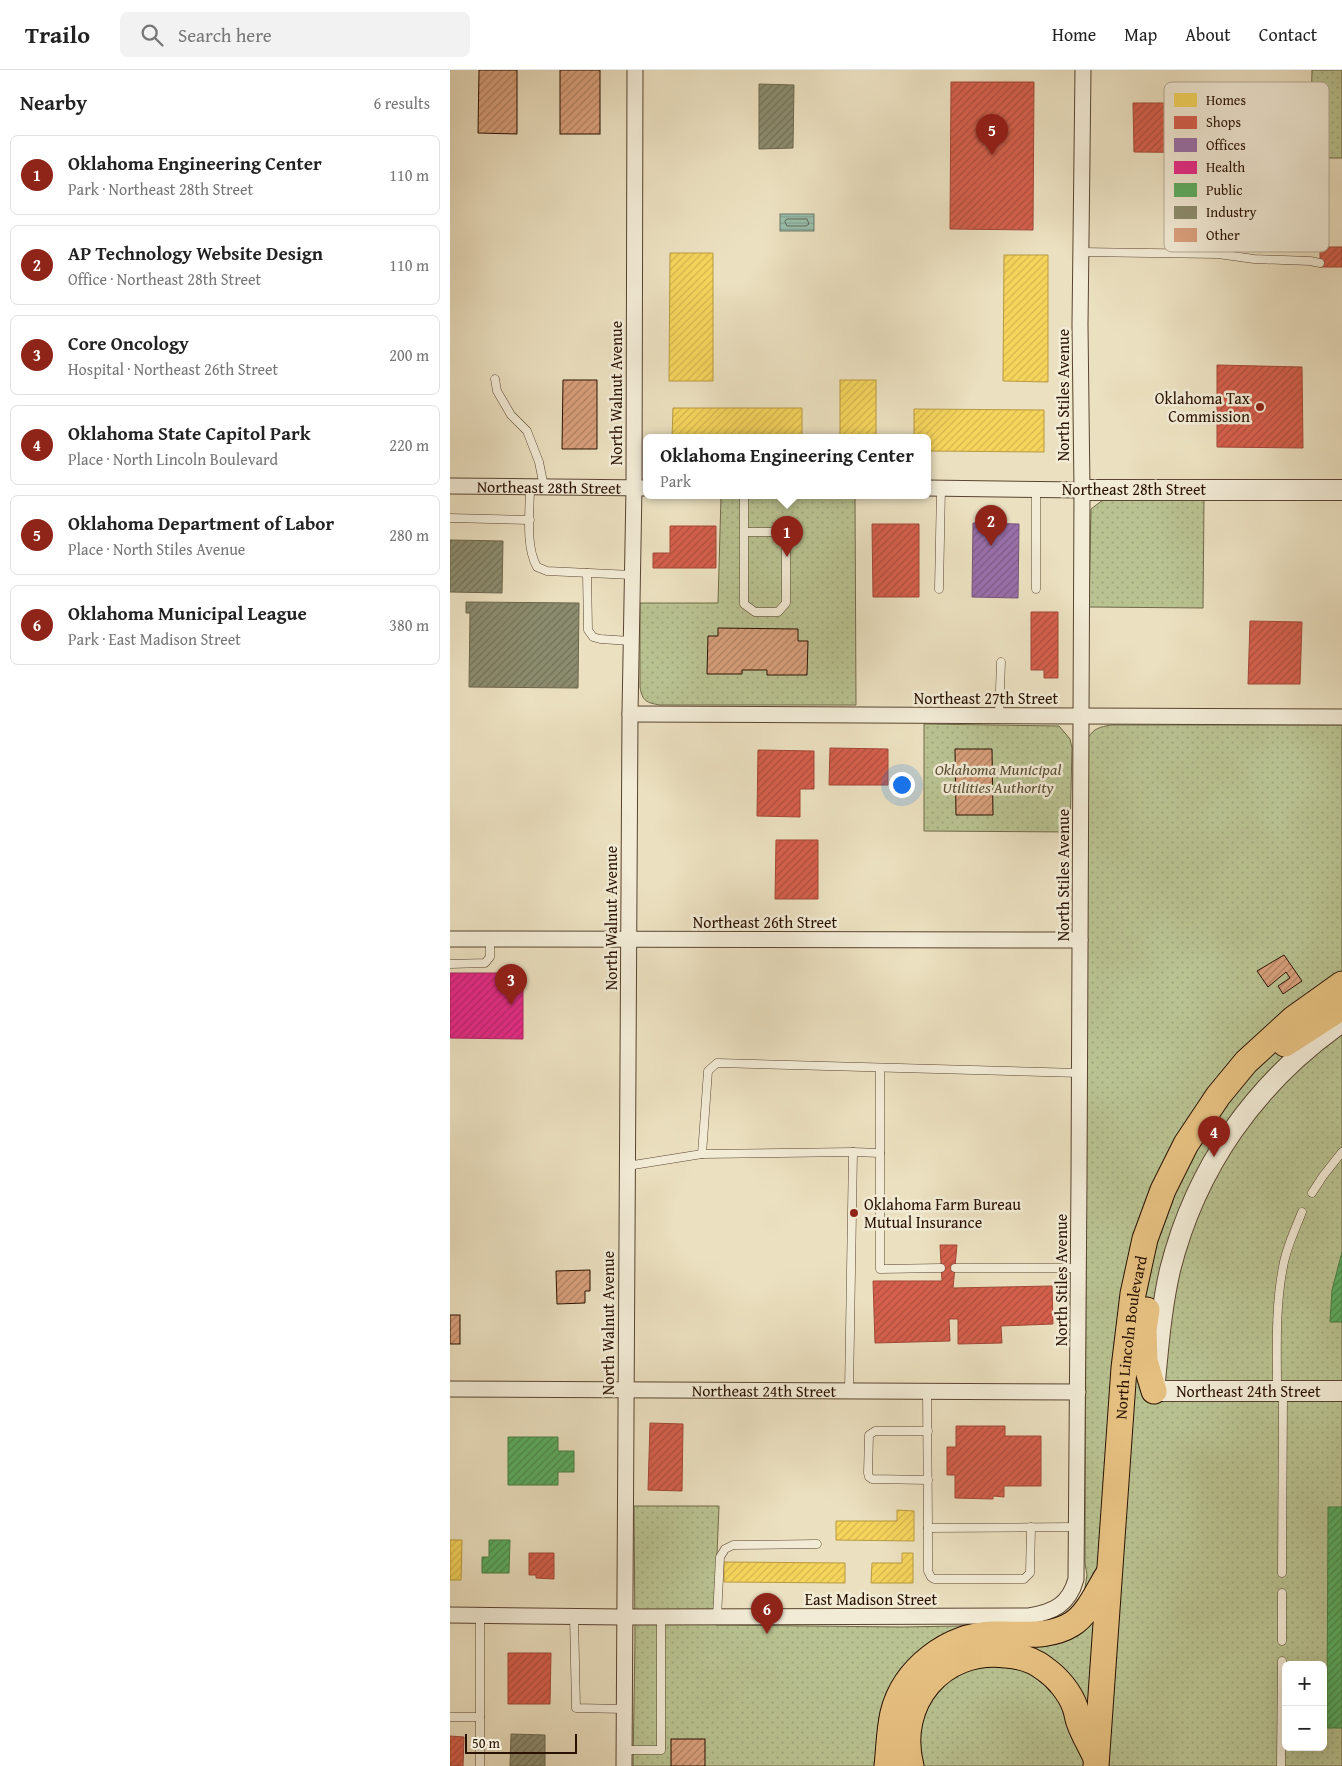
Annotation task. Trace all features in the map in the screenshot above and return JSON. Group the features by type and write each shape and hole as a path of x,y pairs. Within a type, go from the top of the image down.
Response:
{"main road":[{"name":"North Lincoln Boulevard","path":"1096,1762 1124,1368 1133,1294 1145,1239 1163,1190 1191,1136 1218,1096 1246,1062 1294,1020 1342,984"},
{"path":"1246,1062 1278,1048 1342,1007"},
{"path":"1154,1391 1145,1361 1144,1330 1161,1240 1163,1190"},
{"path":"887,1766 893,1712 900,1694 909,1679 924,1662 959,1640 977,1635 1040,1634 1062,1630 1084,1614 1110,1571"},
{"path":"911,1766 907,1747 909,1722 915,1704 925,1688 941,1671 959,1661 990,1654 1022,1657 1044,1668 1053,1675 1075,1707 1078,1721 1096,1762"}],"street":[{"name":"North Walnut Avenue","path":"624,1766 630,714 632,575 640,488 635,70"},
{"name":"North Stiles Avenue","path":"1073,1590 1076,1579 1079,1268 1083,70"},
{"name":"Northeast 28th Street","path":"450,486 640,488"},
{"name":"Northeast 28th Street","path":"934,488 1342,490"},
{"name":"Northeast 27th Street","path":"630,714 1342,717"},
{"name":"Northeast 26th Street","path":"450,939 1080,940"},
{"path":"1154,1391 1170,1271 1187,1217 1203,1180 1214,1159 1248,1109 1268,1086 1318,1039 1342,1022"},
{"name":"Northeast 24th Street","path":"450,1389 1078,1392"},
{"name":"Northeast 24th Street","path":"1154,1391 1342,1391"},
{"name":"East Madison Street","path":"450,1615 624,1617 1029,1616 1043,1614 1056,1608 1063,1603 1073,1590"}],"lane":[{"path":"1081,252 1218,254 1254,260 1310,261 1320,263"},
{"path":"495,379 497,391 511,415 527,431 539,462 537,487 530,520 531,554 536,567 547,571 632,575"},
{"path":"934,488 940,588"},
{"path":"1036,490 1036,589"},
{"path":"744,499 744,532 744,604 755,612 778,612 786,604 786,538 780,532 744,532"},
{"path":"450,518 530,520"},
{"path":"587,573 588,630 593,637 600,639 631,641"},
{"path":"999,716 1001,662"},
{"path":"450,964 485,963 490,957 490,939"},
{"path":"702,1154 708,1071 717,1063 1080,1073"},
{"path":"880,1068 880,1269 942,1268"},
{"path":"849,1391 853,1152"},
{"path":"1312,1194 1323,1176 1342,1152"},
{"path":"626,1166 702,1154 880,1153"},
{"path":"1282,1573 1280,1391 1277,1318 1283,1265 1291,1238 1302,1212"},
{"path":"954,1268 1079,1268"},
{"path":"927,1392 928,1571 931,1577 934,1579 1024,1579 1030,1573 1031,1527"},
{"path":"928,1432 871,1432 869,1435 868,1472 869,1477 872,1479 928,1480"},
{"path":"928,1528 1076,1527"},
{"path":"716,1617 720,1557 725,1549 733,1545 817,1544"},
{"path":"1282,1593 1282,1641"},
{"path":"480,1615 480,1766"},
{"path":"574,1616 576,1708 624,1709"},
{"path":"624,1750 661,1750 661,1617"},
{"path":"1281,1766 1282,1661"},
{"path":"450,1717 480,1717"}],"green space":[{"path":"1312,70 1342,70 1342,158 1329,158 1329,82 1312,82"},
{"path":"1110,498 1204,499 1203,608 1089,607 1091,509 1103,500"},
{"path":"721,499 855,499 856,705 660,705 646,700 642,695 640,687 640,603 718,603"},
{"name":"Oklahoma Municipal Utilities Authority","path":"924,724 1059,726 1070,739 1072,748 1070,832 924,831"},
{"path":"1111,725 1342,725 1342,1766 633,1766 635,1640 634,1506 719,1506 715,1603 716,1625 902,1627 957,1626 1007,1622 1031,1624 1058,1619 1073,1609 1084,1594 1087,1575 1085,1563 1088,738 1100,727"}],"water":[{"path":"780,214 814,214 814,231 780,231"}],"building: Homes":[{"path":"670,253 713,253 713,381 669,381"},
{"path":"1004,255 1048,255 1048,382 1003,381"},
{"path":"840,380 876,380 876,434 840,434"},
{"path":"673,408 802,408 802,434 672,434"},
{"path":"914,409 1044,410 1044,452 931,451 931,434 914,434"},
{"path":"897,1510 914,1511 914,1541 836,1540 836,1521 897,1521"},
{"path":"450,1540 462,1540 461,1580 450,1580"},
{"path":"902,1553 913,1553 913,1583 871,1583 872,1563 902,1563"},
{"path":"724,1562 845,1563 845,1583 724,1582"}],"building: Shops":[{"path":"951,82 1034,82 1033,230 950,229"},
{"path":"1133,103 1164,103 1164,152 1134,152"},
{"path":"1329,247 1342,247 1342,267 1320,267 1320,252 1329,252"},
{"name":"Oklahoma Tax Commission","path":"1217,365 1302,367 1303,448 1217,447"},
{"path":"872,524 919,524 919,597 873,597"},
{"path":"670,526 716,526 716,568 653,568 653,553 670,553"},
{"path":"1031,612 1058,612 1058,678 1044,678 1044,670 1031,670"},
{"path":"1250,621 1302,622 1300,684 1248,684"},
{"path":"830,748 888,749 888,785 829,785"},
{"path":"758,750 814,751 814,789 800,789 800,817 757,816"},
{"path":"776,840 818,840 818,899 775,899"},
{"path":"940,1245 957,1245 953,1288 1052,1286 1053,1324 1001,1326 1002,1343 958,1344 958,1319 949,1319 950,1341 875,1343 873,1281 942,1281"},
{"path":"650,1423 683,1424 682,1491 648,1490"},
{"path":"956,1426 1005,1426 1005,1436 1041,1436 1041,1486 1004,1486 1004,1497 993,1496 993,1499 955,1498 955,1475 947,1475 947,1447 956,1447"},
{"path":"529,1553 554,1553 554,1579 536,1578 536,1575 529,1575"},
{"path":"508,1653 551,1653 550,1704 508,1704"},
{"path":"450,1736 464,1737 463,1766 450,1766"}],"building: Offices":[{"path":"973,523 1019,524 1018,598 972,597"}],"building: Health":[{"path":"450,973 523,973 523,1039 450,1038"}],"building: Public":[{"path":"1342,1252 1342,1322 1330,1322 1332,1290"},
{"path":"508,1437 558,1437 558,1451 574,1451 574,1472 558,1472 558,1485 508,1485"},
{"path":"1328,1507 1342,1507 1342,1728 1327,1728"},
{"path":"489,1540 510,1540 509,1573 482,1573 482,1557 489,1557"}],"building: Industry":[{"path":"759,84 794,85 793,148 759,149"},
{"path":"450,540 503,541 502,593 450,592"},
{"path":"466,602 579,603 578,688 469,687 470,613 466,613"},
{"path":"511,1734 545,1735 545,1766 510,1766"}],"building: Other":[{"path":"479,70 517,70 517,134 478,133"},
{"path":"560,70 600,70 600,134 560,134"},
{"path":"563,380 597,380 597,449 562,449"},
{"path":"718,628 798,629 798,641 808,641 807,675 767,675 767,670 742,670 742,674 707,674 708,636 718,636"},
{"path":"955,749 992,749 993,815 956,815"},
{"path":"1284,955 1302,981 1283,994 1278,986 1290,978 1286,972 1268,987 1257,971"},
{"path":"590,1270 590,1291 585,1291 585,1303 557,1304 556,1271"},
{"path":"450,1315 460,1315 460,1344 450,1344"},
{"path":"671,1739 705,1739 705,1766 671,1766"}],"place":[{"name":"Oklahoma Department of Labor","path":"992,155"},
{"name":"Oklahoma Tax Commission","path":"1260,407"},
{"name":"AP Technology Website Design","path":"991,546"},
{"name":"Oklahoma Engineering Center","path":"787,557"},
{"name":"Core Oncology","path":"511,1005"},
{"name":"Oklahoma State Capitol Park","path":"1214,1157"},
{"name":"Oklahoma Farm Bureau Mutual Insurance","path":"854,1213"},
{"name":"Oklahoma Municipal League","path":"767,1634"}]}
